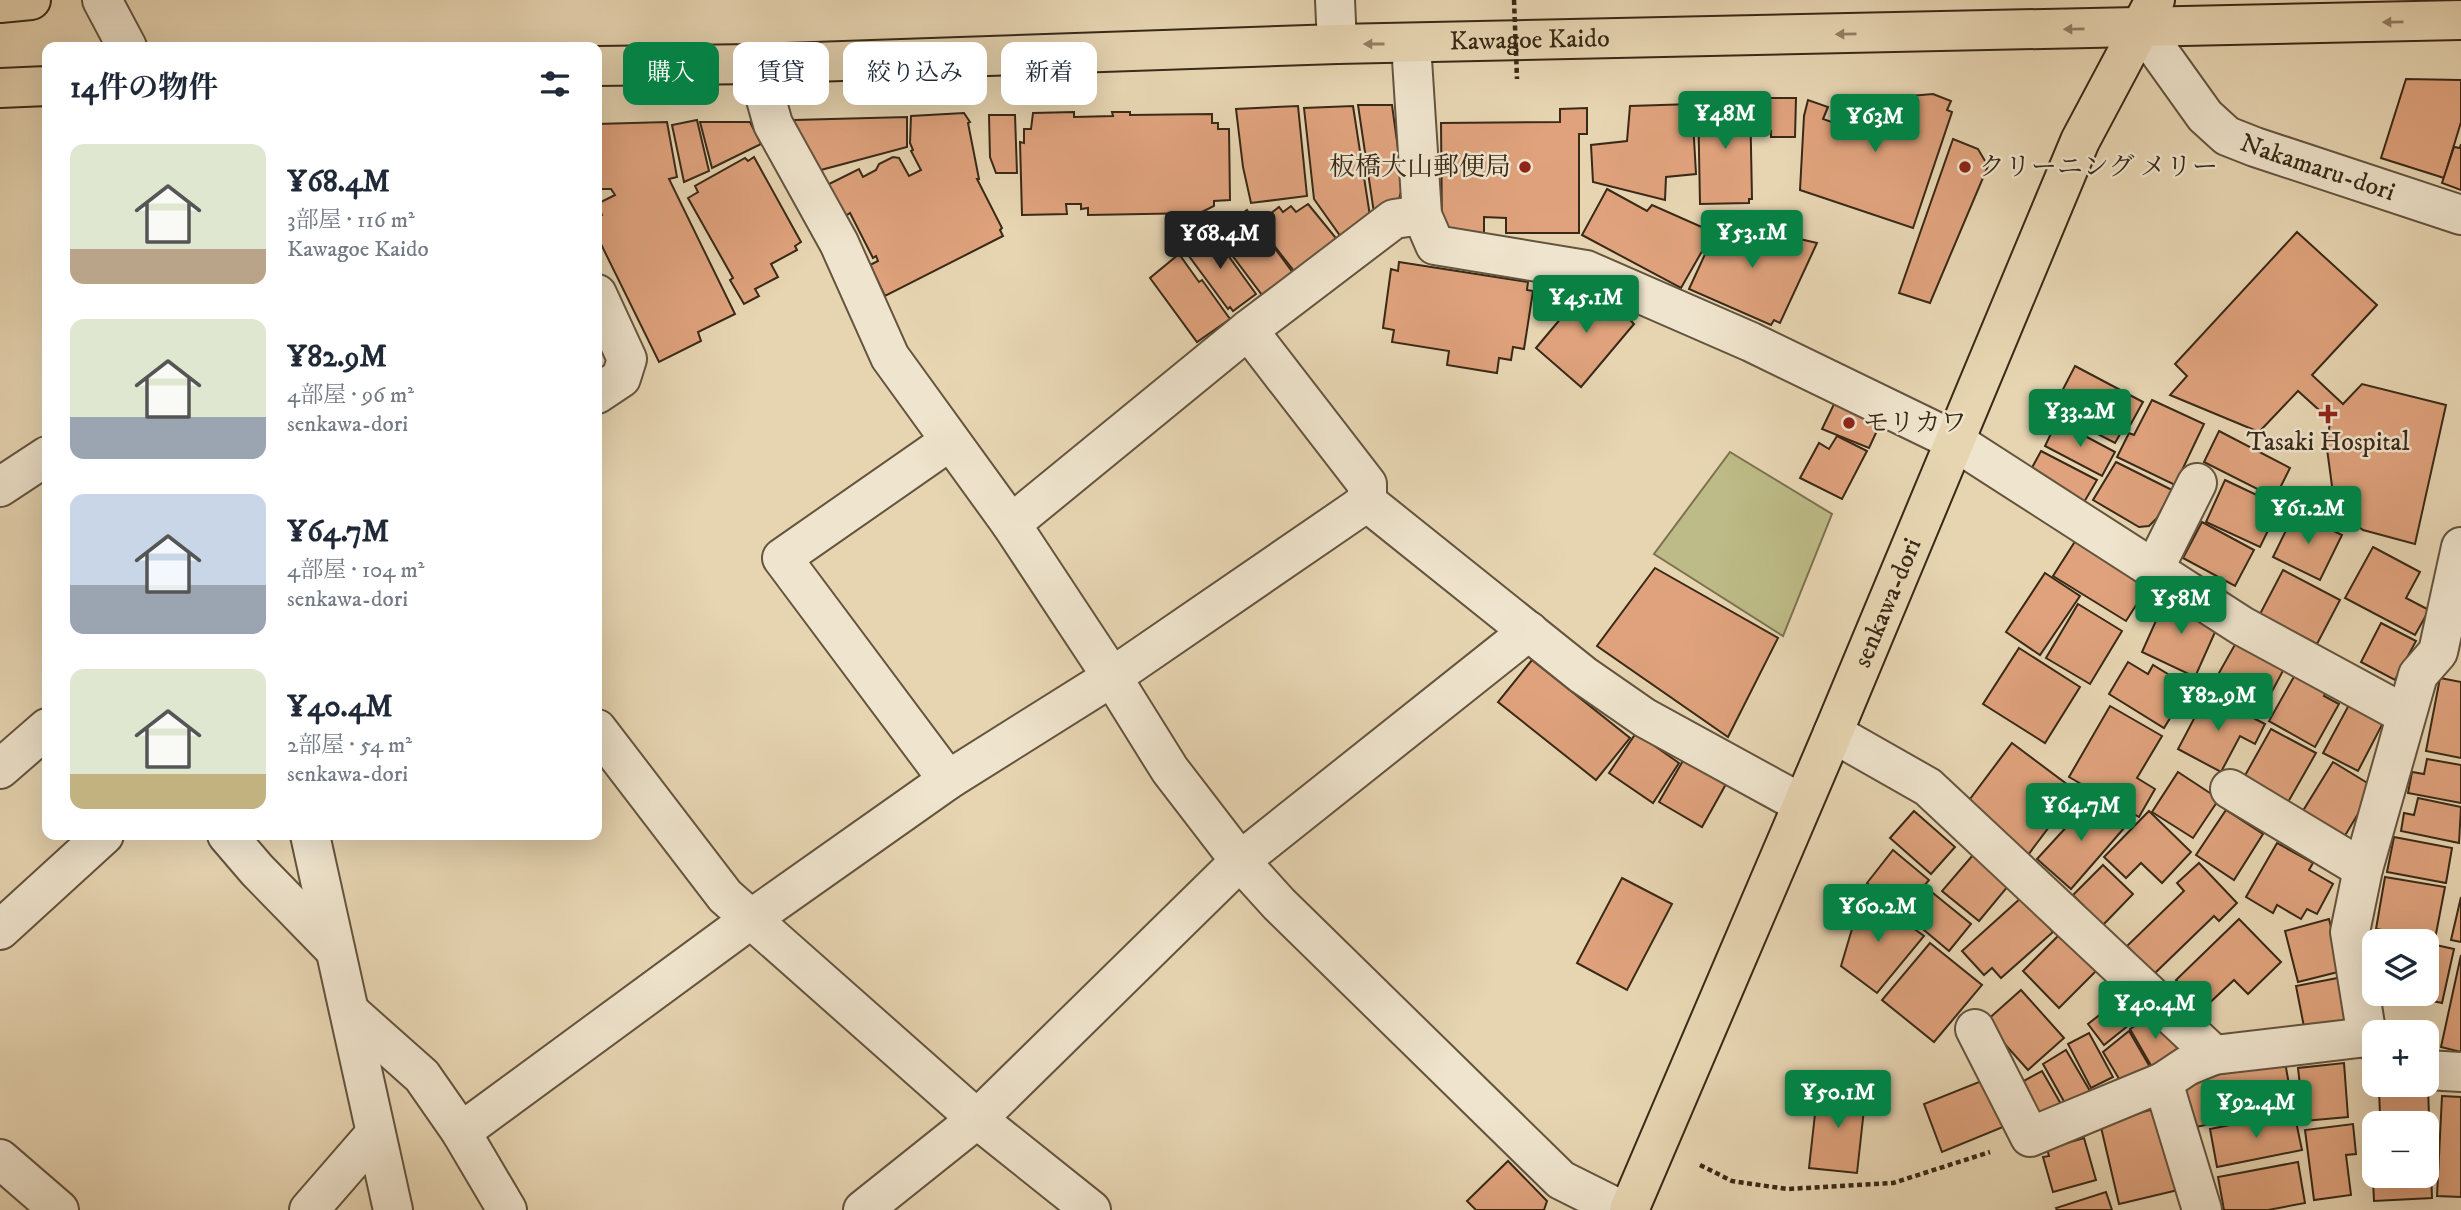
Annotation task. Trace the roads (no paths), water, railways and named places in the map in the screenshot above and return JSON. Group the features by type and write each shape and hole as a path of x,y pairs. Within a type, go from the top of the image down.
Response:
{"main road":[{"path":"0,3 31,0"},
{"name":"Kawagoe Kaido","path":"829,61 1336,44 1411,44 2149,14 2461,20"},
{"name":"senkawa-dori","path":"1629,1210 1833,733 2086,127 2149,14"},
{"name":"Kawagoe Kaido","path":"602,66 733,64"},
{"path":"0,88 42,86"}],"street":[{"path":"102,0 124,42"},
{"path":"1335,0 1336,44"},
{"name":"Nakamaru-dori","path":"2149,14 2205,116 2227,136 2461,215"},
{"path":"1411,44 1422,215 1435,245 1586,270 1751,342 1954,440 2242,626 2406,715"},
{"path":"768,105 773,124 839,243 890,357 1011,524 1170,770 1240,861 1279,904 1560,1180 1621,1210"},
{"path":"1011,524 1248,330 1394,219 1422,215"},
{"path":"602,305 627,359 621,377 602,390"},
{"path":"1248,330 1367,484 1367,502"},
{"path":"948,780 782,558 950,441"},
{"path":"0,486 42,459"},
{"path":"2154,569 2197,483"},
{"path":"1367,502 1583,675 1645,718 1801,804"},
{"path":"461,1132 751,919 948,780 1112,677 1367,502"},
{"path":"2367,1020 2350,932 2363,869 2418,675 2450,654 2461,547"},
{"path":"863,1210 977,1119 1240,861 1529,631"},
{"path":"0,769 42,731"},
{"path":"1833,733 1928,787 2214,1055"},
{"path":"602,736 725,896 977,1119 1091,1210"},
{"path":"2230,789 2363,869"},
{"path":"0,930 99,840"},
{"path":"232,840 257,870 335,950"},
{"path":"311,840 393,1210"},
{"path":"350,1012 422,1076 461,1132 507,1210"},
{"path":"1975,1029 2031,1138 2164,1082 2187,1066 2214,1055 2362,1041"},
{"path":"2439,1071 2461,1072"},
{"path":"2164,1082 2202,1210"},
{"path":"309,1210 375,1134"},
{"path":"0,1159 59,1210"}],"place":[{"name":"板橋大山郵便局","path":"1525,167"},
{"name":"クリーニング メリー","path":"1965,167"},
{"name":"Tasaki Hospital","path":"2328,414"},
{"name":"モリカワ","path":"1849,423"}]}
